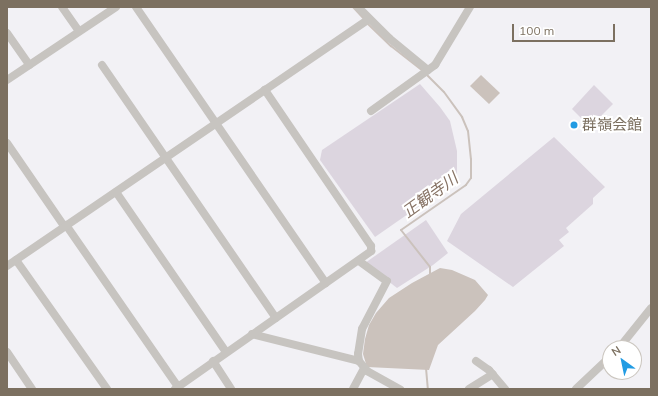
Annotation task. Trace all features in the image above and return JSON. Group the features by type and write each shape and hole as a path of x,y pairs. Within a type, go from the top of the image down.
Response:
{"street":[{"path":"62,7 79,31"},
{"path":"7,80 116,7"},
{"path":"136,7 326,283"},
{"path":"358,7 369,19 428,70"},
{"path":"371,111 435,65 470,7"},
{"path":"7,266 369,19"},
{"path":"7,34 29,65"},
{"path":"102,65 276,318"},
{"path":"7,143 176,388 212,361 371,251 371,246 265,90"},
{"path":"116,192 226,352"},
{"path":"16,260 107,389"},
{"path":"354,389 362,364 358,354 362,329 387,281 358,261"},
{"path":"626,340 650,312"},
{"path":"252,334 362,364 400,389"},
{"path":"7,352 32,389"},
{"path":"212,361 232,389"},
{"path":"476,361 489,370 505,389"},
{"path":"576,389 602,365"},
{"path":"469,389 493,374"}],"shaded area":[{"path":"481,75 500,93 489,104 470,86"},
{"path":"420,84 450,121 457,151 457,178 454,182 375,237 320,160 322,150"},
{"path":"594,85 613,104 590,127 572,109"},
{"path":"554,137 605,187 593,198 593,204 566,228 569,232 559,240 564,246 513,287 447,241 461,214"},
{"path":"426,220 448,253 433,265 397,288 365,263"},
{"path":"440,268 452,270 475,280 488,295 485,300 438,345 429,370 367,367 363,354 365,339 369,325 376,313 389,298 412,283"}],"waterway":[{"name":"正観寺川","path":"353,7 364,19"},
{"name":"正観寺川","path":"368,24 391,46 423,71"},
{"name":"正観寺川","path":"426,74 444,92 462,117 468,131 471,159 471,178 466,185 401,230 430,267 430,275"},
{"name":"正観寺川","path":"426,368 428,389"}],"place":[{"name":"群嶺会館","path":"574,125"}]}
